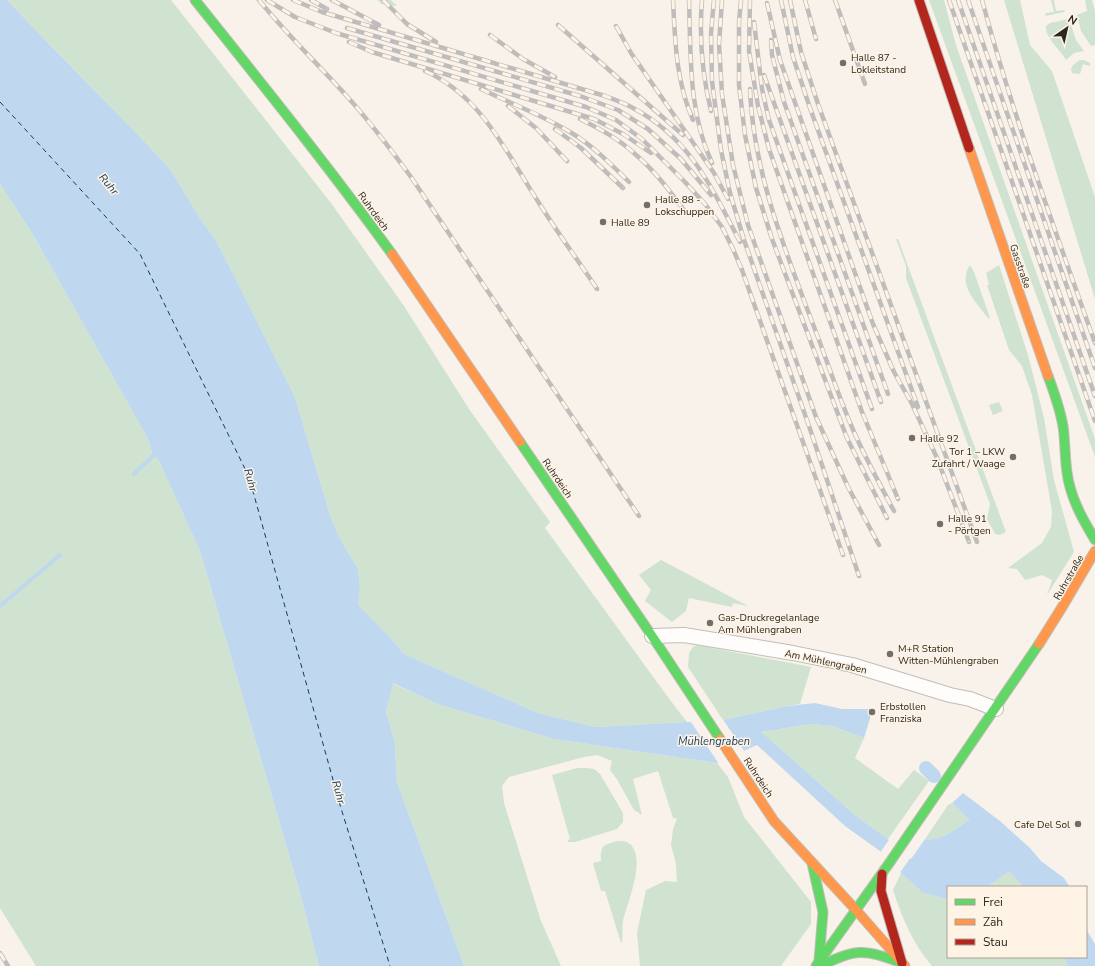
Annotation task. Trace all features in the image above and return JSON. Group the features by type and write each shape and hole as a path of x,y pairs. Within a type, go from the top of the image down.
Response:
{"main road":[{"name":"Ruhrdeich","path":"195,0 315,150 415,288 652,636 774,821 856,910 903,964"},
{"name":"Gasstraße","path":"919,0 998,234 1056,398 1063,427 1065,460 1070,488 1080,514 1095,540"},
{"name":"Ruhrstraße","path":"819,965 996,709 1059,614 1095,551"},
{"path":"812,863 822,912 819,965 856,952 865,952 903,964"},
{"path":"884,870 882,891 903,964"}],"street":[{"name":"Am Mühlengraben","path":"652,636 684,635 793,653 852,665 950,695 970,699 996,709"}],"green space":[{"path":"7,0 171,0 331,203 404,306 469,409 550,522 545,528 687,722 596,727 538,713 402,653 399,647 357,605 360,587 358,569 338,535 330,515 295,397 216,240 201,220 170,169"},
{"path":"378,0 391,0 397,6 381,4"},
{"path":"929,0 944,0 956,45 1095,439 1095,457"},
{"path":"1004,0 1020,0 1030,45 1052,71 1095,197 1095,299"},
{"path":"1051,0 1054,0 1056,11 1065,10 1064,12 1045,16 1046,13 1054,12"},
{"path":"1085,0 1092,0 1095,11 1095,45 1091,46 1081,31 1077,15 1087,11"},
{"path":"1069,19 1076,40 1084,51 1074,53 1066,60 1050,39 1046,26 1050,23"},
{"path":"1080,60 1090,63 1090,66 1083,64 1080,74 1072,73 1071,69 1073,65"},
{"path":"0,184 32,233 148,439 153,455 159,461 200,551 299,889 319,966 36,966 0,908"},
{"path":"896,239 898,239 1006,532 1000,535 995,534 987,519 990,504 906,278 906,266"},
{"path":"970,265 974,272 990,318 988,318 974,299 967,286 967,272"},
{"path":"999,265 1028,355 1044,418 1054,480 1074,552 1047,595 1052,580 1042,575 1025,580 1017,569 1008,568 1042,543 1051,527 1052,511 1032,395 1022,366 1009,350 987,285 989,285 986,273"},
{"path":"999,402 1003,411 993,415 989,405"},
{"path":"661,560 748,606 733,603 732,607 689,598 686,611 672,622 645,601 651,590 639,575"},
{"path":"697,645 811,667 800,704 723,720 688,667 689,653 693,647"},
{"path":"392,683 437,704 554,739 717,763 728,777 744,817 811,902 811,924 781,966 640,966 637,933 646,890 665,881 677,882 676,864 671,845 673,829 677,819 673,818 658,771 633,779 642,815 634,810 618,781 610,770 612,761 597,755 584,757 509,777 502,786 504,803 541,921 561,966 464,966 397,782 395,743 386,712"},
{"path":"812,724 832,726 864,738 855,758 898,789 914,770 929,781 888,839 855,815 760,732"},
{"path":"577,768 594,769 600,774 623,813 623,822 617,829 575,842 568,842 570,839 552,775"},
{"path":"952,803 969,820 943,836 925,839 948,805"},
{"path":"617,841 627,842 633,848 636,857 635,879 623,921 621,943 605,891 601,891 593,863 601,861 601,852 604,846"},
{"path":"1009,870 1023,886 988,886"},
{"path":"901,873 923,893 947,899 947,958 1064,958 1068,966 932,966 925,958 914,940 900,911 893,890"}],"water":[{"path":"0,0 7,0 170,169 201,220 216,240 295,397 330,515 338,535 358,569 360,587 358,605 399,647 402,653 538,713 596,727 723,720 787,706 815,703 842,709 873,709 864,738 832,726 812,724 761,732 855,815 888,839 911,859 925,839 943,836 969,820 952,803 963,793 1000,821 1030,848 1041,861 1064,878 1069,886 1023,886 1009,871 988,886 947,886 947,899 923,893 880,851 845,826 757,745 717,763 554,739 437,704 393,683 386,712 395,743 397,782 464,966 319,966 299,889 200,551 159,461 153,455 148,439 32,233 0,184"},
{"path":"1087,931 1095,944 1095,966 1068,966 1064,958 1087,958"}],"pier":[{"path":"722,718 745,752 719,764 689,719"},
{"path":"890,838 911,856 918,847 899,874 880,853"}],"waterway":[{"path":"134,474 157,452"},
{"path":"0,606 60,555"},
{"path":"926,768 934,776"}],"ferry route":[{"path":"0,102 140,254 249,477 340,805 390,966"}],"railway":[{"path":"259,0 352,102 404,167 639,516"},
{"path":"267,0 295,17 336,33 586,107 616,120 642,139 705,204 722,227 733,249 742,270 843,555"},
{"path":"293,0 322,12 605,96 633,108 653,120 685,149 709,184 740,242"},
{"path":"311,0 327,9"},
{"path":"332,0 379,25"},
{"path":"383,0 407,24 436,42"},
{"path":"673,0 677,61 687,106 693,120"},
{"path":"689,0 692,83 699,123 704,143 712,163"},
{"path":"702,0 702,56 705,83 711,111"},
{"path":"714,0 711,33 712,81 721,150 730,193 744,240 810,429 859,576"},
{"path":"722,0 719,44 722,94 733,165 748,225 816,417 848,487 879,545"},
{"path":"741,0 739,22 739,85 745,135 756,188 772,239 847,438 887,518"},
{"path":"750,0 749,51 758,106 769,149 862,412 898,499"},
{"path":"781,0 793,57 810,108 918,407"},
{"path":"790,0 801,52 818,104 977,542"},
{"path":"805,0 816,39"},
{"path":"835,0 865,84"},
{"path":"949,0 1095,421"},
{"path":"958,0 1095,396"},
{"path":"968,0 1095,368"},
{"path":"982,0 1021,130 1095,343"},
{"path":"767,3 780,60 873,324 894,372 912,404 937,458 969,542"},
{"path":"754,22 762,89 769,120 872,409"},
{"path":"558,25 683,135"},
{"path":"616,26 631,53 714,173 728,199"},
{"path":"347,28 580,96 618,110 648,129 681,159 711,195"},
{"path":"490,35 523,59 555,77"},
{"path":"771,40 772,55 784,102 888,394"},
{"path":"349,42 372,52 594,119 623,134 651,153"},
{"path":"425,71 445,82 462,95 478,111 504,146 546,214 597,289"},
{"path":"764,75 881,402"},
{"path":"481,89 537,115 578,137 594,149 629,182"},
{"path":"750,89 752,119 757,148 763,177 780,235 848,418 868,462 894,511"},
{"path":"508,106 536,128 567,161"},
{"path":"580,119 609,135 642,160 655,173 684,210"},
{"path":"555,129 581,148 623,188"},
{"path":"0,953 8,966"}],"traffic: fast":[{"path":"195,0 320,158 392,254"},
{"path":"1048,376 1062,420 1067,472 1072,494 1077,508 1095,540"},
{"path":"520,442 720,739"},
{"path":"816,966 890,862 1039,644"},
{"path":"812,863 823,912 819,960"},
{"path":"820,966 843,956 861,952 878,955 902,963"}],"traffic: slow":[{"path":"969,148 1048,376"},
{"path":"392,254 520,442"},
{"path":"1039,644 1095,551"},
{"path":"720,739 774,821 905,966"}],"traffic: jam":[{"path":"919,0 969,148"},
{"path":"882,874 881,891 902,963"}],"place":[{"name":"Halle 87 - Lokleitstand","path":"843,63"},
{"name":"Halle 88 - Lokschuppen","path":"647,205"},
{"name":"Halle 89","path":"603,222"},
{"name":"Halle 92","path":"912,438"},
{"name":"Tor 1 – LKW Zufahrt / Waage","path":"1013,457"},
{"name":"Halle 91 - Pörtgen","path":"940,524"},
{"name":"Gas-Druckregelanlage Am Mühlengraben","path":"710,623"},
{"name":"M+R Station Witten-Mühlengraben","path":"890,654"},
{"name":"Erbstollen Franziska","path":"872,712"},
{"name":"Cafe Del Sol","path":"1078,824"}],"water label":[{"name":"Ruhr","path":"109,184"},
{"name":"Ruhr","path":"251,480"},
{"name":"Mühlengraben","path":"714,741"},
{"name":"Ruhr","path":"339,792"}]}
